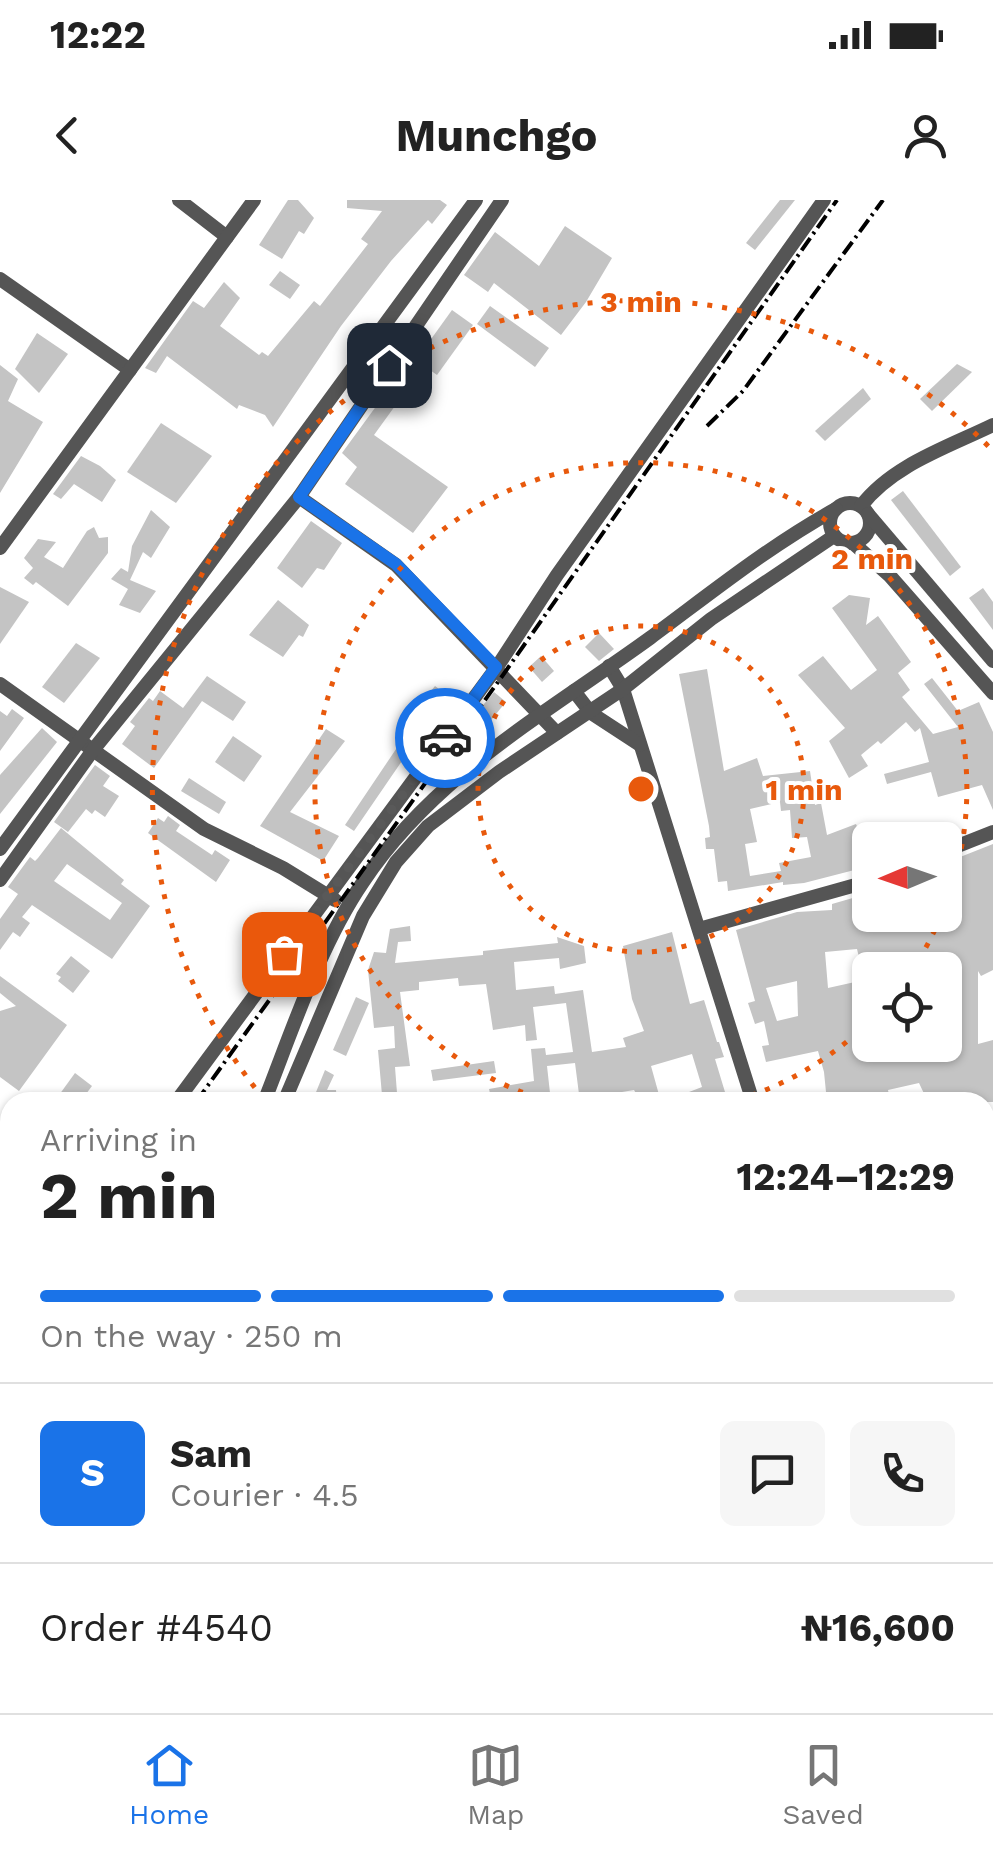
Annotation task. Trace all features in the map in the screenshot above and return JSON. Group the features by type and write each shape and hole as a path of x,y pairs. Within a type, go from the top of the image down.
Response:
{"street":[{"path":"180,200 228,237"},
{"path":"0,548 254,200"},
{"path":"0,849 476,200"},
{"path":"0,880 94,750 299,497 502,200"},
{"path":"183,1092 496,667 824,200"},
{"path":"0,279 130,370"},
{"path":"864,510 873,490 900,471 993,425"},
{"path":"299,497 396,564 557,734"},
{"path":"268,1092 332,933 379,858 436,795 540,712 574,692 756,558 844,504 864,510 993,661"},
{"path":"834,536 830,523 836,509"},
{"path":"853,543 866,536 870,522 864,510"},
{"path":"834,536 853,543 890,576 993,694"},
{"path":"288,1092 362,916 396,862 428,826 498,772 623,689 711,619 834,536"},
{"path":"609,666 623,689 750,1092"},
{"path":"0,684 204,829 283,868 362,916"},
{"path":"574,692 591,712 640,746"},
{"path":"962,844 993,832"},
{"path":"698,929 852,886"}],"building":[{"path":"288,200 298,200 314,218 304,234 299,231 282,259 259,245"},
{"path":"347,200 440,200 447,205 391,261 341,326 273,427 265,415 239,405 237,409 167,356 156,373 145,368 193,301 204,308 224,282 240,298 220,326 259,355 262,352 268,356 314,301 320,306 368,244 361,239 382,211 347,208"},
{"path":"780,200 795,200 755,250 746,243"},
{"path":"565,226 612,258 561,335 494,283 488,292 464,275 495,232 539,266"},
{"path":"280,271 300,285 290,299 269,285"},
{"path":"490,306 549,348 535,367 477,324"},
{"path":"452,310 473,325 437,375 416,360"},
{"path":"37,333 68,354 39,393 15,369"},
{"path":"957,364 972,372 932,411 920,399"},
{"path":"0,365 18,379 8,401 43,422 0,493"},
{"path":"396,379 408,388 374,435 448,487 413,533 345,484 357,467 342,453"},
{"path":"863,388 871,399 825,441 815,431"},
{"path":"161,423 212,456 176,503 127,472"},
{"path":"81,456 116,480 102,502 74,484 61,499 53,494"},
{"path":"903,491 961,567 950,576 891,500"},
{"path":"151,510 170,527 151,558 143,552 130,580 156,591 140,613 119,605 128,589 111,579 121,568 128,572 132,546"},
{"path":"311,521 342,543 324,570 317,568 302,588 277,568"},
{"path":"94,527 99,538 108,537 108,553 68,606 36,582 33,585 24,578 33,568 24,558 38,539 56,542 44,557 63,568 87,531"},
{"path":"0,587 29,602 0,644"},
{"path":"983,588 993,602 993,630 969,598"},
{"path":"849,595 870,598 866,625 878,616 911,662 898,673 910,690 902,697 933,734 958,727 924,684 932,678 958,711 979,702 993,732 993,810 982,785 938,797 931,772 887,784 884,774 929,762 920,728 915,732 906,722 861,755 868,766 849,778 829,741 845,728 798,675 823,656 851,690 877,670 832,608"},
{"path":"278,600 309,625 283,657 249,635"},
{"path":"599,633 614,649 599,661 585,647"},
{"path":"76,643 100,658 64,703 42,687"},
{"path":"541,656 554,671 542,682 529,667"},
{"path":"707,669 724,771 757,758 763,776 810,771 815,805 821,803 827,835 852,826 852,871 804,883 783,882 728,891 727,881 718,882 714,849 706,849 709,826 679,674","holes":["780,802 781,811 790,810 792,838 807,837 811,857 779,863 781,871 750,876 745,844 757,842 750,809"]},
{"path":"207,676 246,702 233,721 202,701 154,768 122,744 135,726 130,722 149,698 153,701 160,691 183,708"},
{"path":"435,686 447,695 354,831 345,825"},
{"path":"494,692 506,702 491,720 479,710"},
{"path":"12,709 24,718 0,751 0,711 7,716"},
{"path":"42,728 57,742 0,814 0,775"},
{"path":"326,729 345,741 290,812 339,836 323,861 260,826"},
{"path":"233,736 262,756 244,782 215,762"},
{"path":"95,765 110,776 103,786 119,796 105,817 86,809 68,832 54,822"},
{"path":"189,778 226,802 219,814 181,791"},
{"path":"168,816 180,825 176,831 212,855 215,850 230,860 216,882 148,833 158,818 164,822"},
{"path":"61,828 150,906 112,959 32,905 22,917 30,923 20,937 13,932 0,950 0,919 18,894 8,887 30,857 35,861","holes":["67,864 122,903 110,920 54,881"]},
{"path":"993,844 993,970 981,976 978,971 978,1044 993,1040 993,1092 923,1092 919,1083 888,1092 826,1092 818,1051 766,1062 762,1046 769,1045 764,1021 755,1024 748,1003 755,1001 736,930 797,912 832,910 832,904 852,898 852,932 962,932 962,856","holes":["797,981 798,1016 777,1021 766,988"]},
{"path":"410,926 411,941 398,942 395,963 558,943 557,937 584,946 586,963 560,969 559,958 514,962 516,990 554,986 555,994 583,990 592,1052 626,1047 623,1038 644,1031 632,999 623,946 672,932 690,1004 704,1000 724,1057 715,1059 725,1092 689,1092 702,1087 692,1054 651,1066 658,1092 579,1092 575,1063 547,1066 550,1092 490,1092 489,1089 534,1081 531,1049 545,1048 546,1055 573,1052 566,1003 533,1007 537,1040 526,1041 525,1025 493,1030 486,984 459,986 458,978 419,982 419,990 400,992 410,1066 395,1067 397,1092 382,1092 378,1050 395,1048 394,1026 374,1028 368,970 374,952 386,953 390,929"},
{"path":"71,956 90,971 73,993 58,981 61,977 56,974"},
{"path":"0,976 67,1025 19,1091 0,1077 0,1011 16,1006 0,993"},
{"path":"356,997 369,1003 346,1056 333,1050"},
{"path":"494,1061 496,1073 433,1081 431,1070"},
{"path":"325,1070 334,1075 327,1090 336,1092 316,1092"},
{"path":"75,1073 92,1086 88,1092 61,1092"}],"railway":[{"path":"203,1092 837,200"},
{"path":"707,426 743,391 883,200"}],"way so far":[{"path":"284,954 445,738"}],"route":[{"path":"389,365 299,497 396,564 496,667 445,738"}]}
